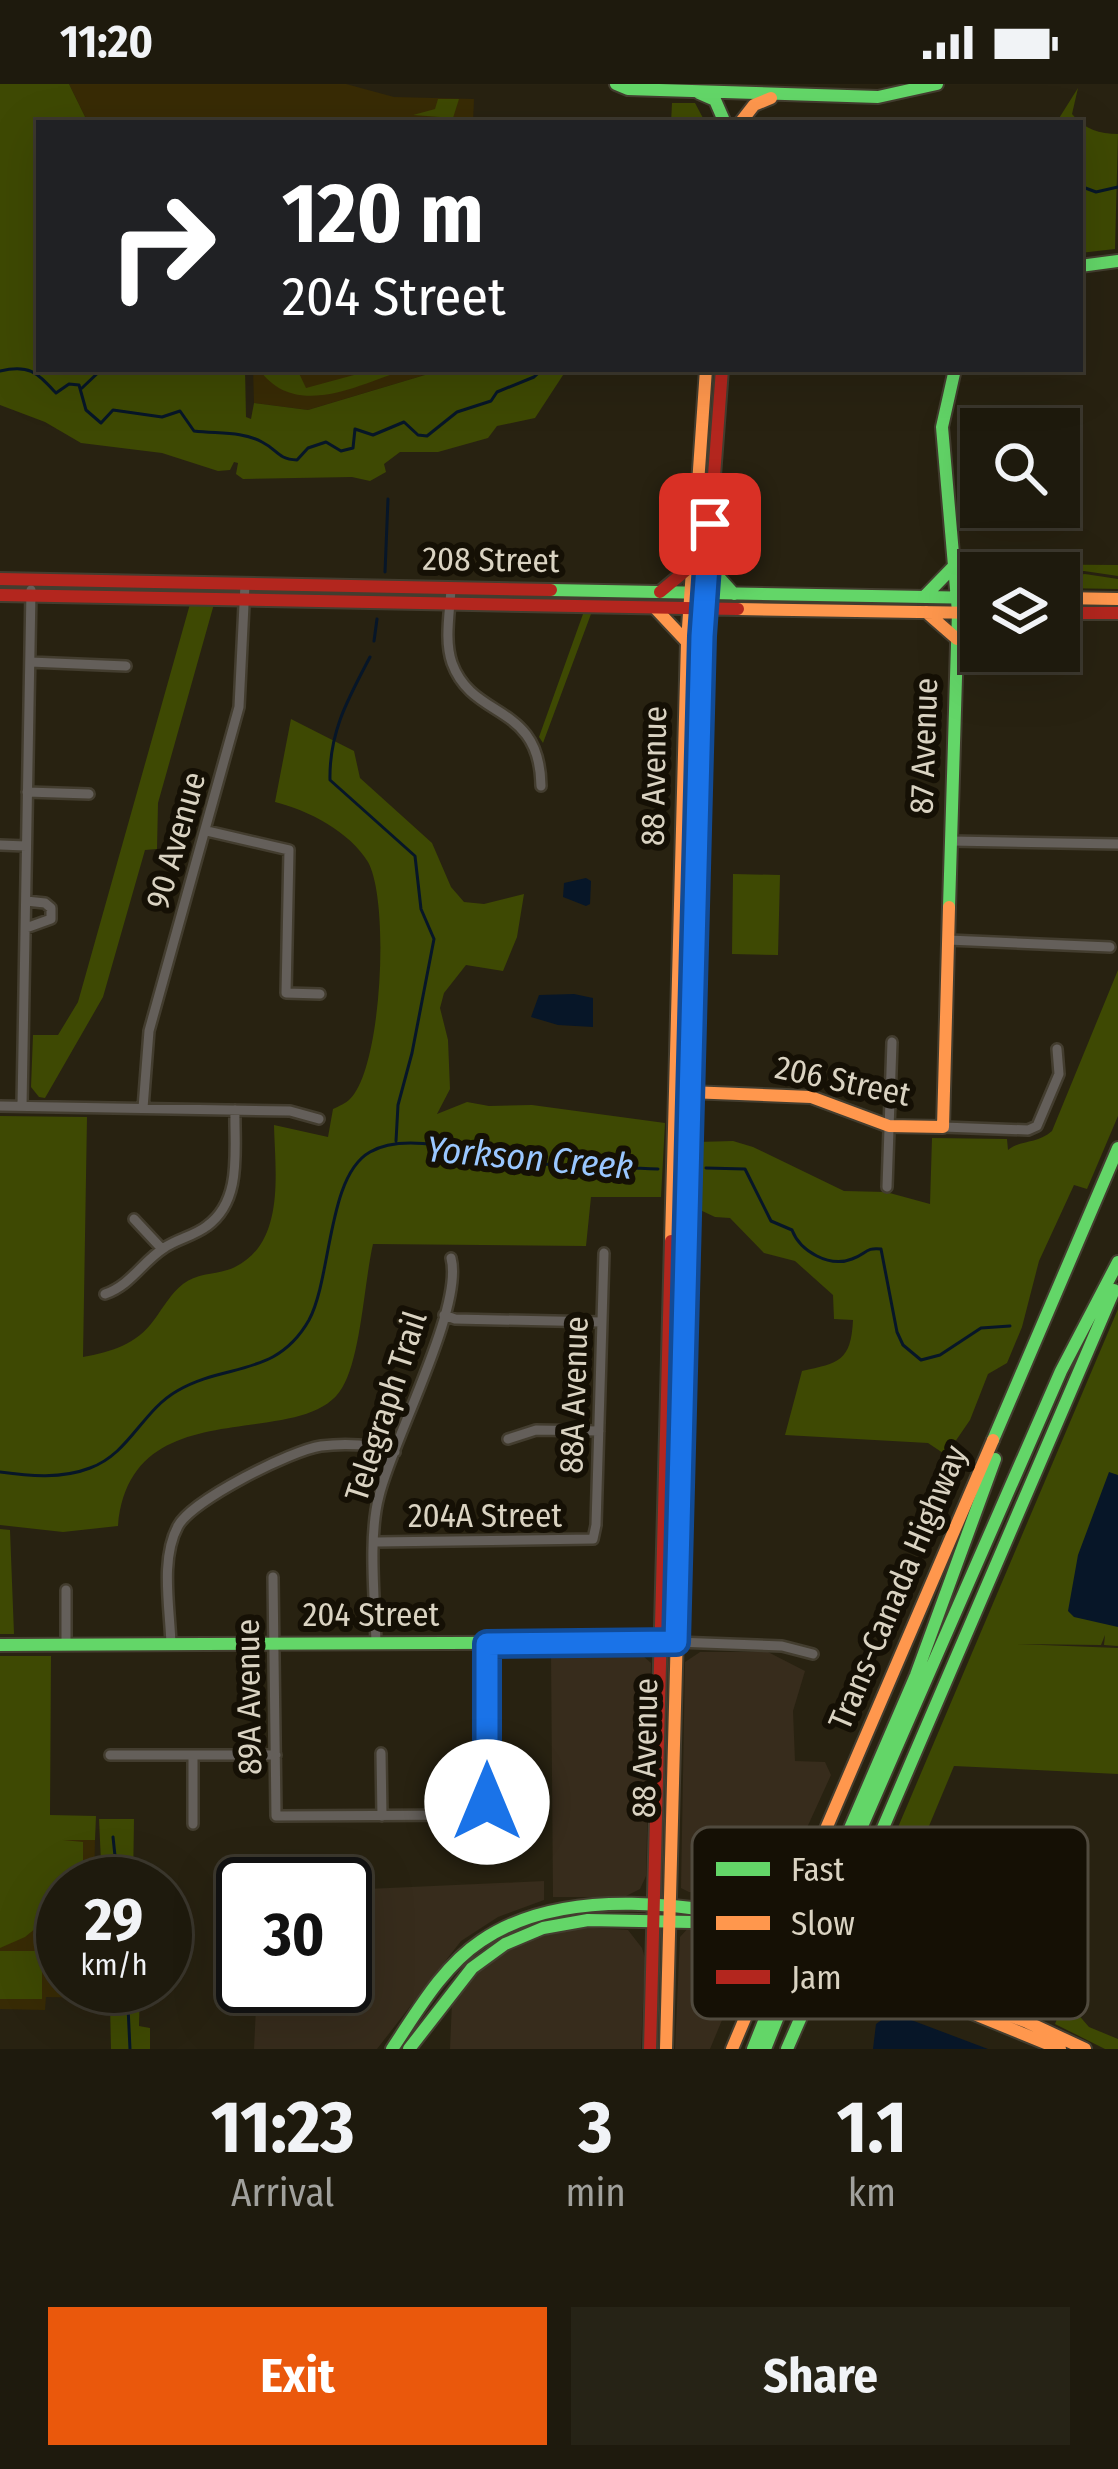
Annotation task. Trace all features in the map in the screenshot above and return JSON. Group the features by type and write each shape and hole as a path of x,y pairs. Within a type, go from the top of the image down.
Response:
{"main road":[{"path":"616,84 628,89 736,88 778,96 878,97 937,84"},
{"path":"727,120 736,88"},
{"path":"736,88 740,120"},
{"path":"692,90 715,100 725,120"},
{"path":"742,120 754,105 778,96"},
{"path":"1083,266 1118,261"},
{"name":"88 Avenue","path":"666,2049 662,1915 684,1092 679,952 706,372"},
{"name":"88 Avenue","path":"698,565 722,372"},
{"name":"87 Avenue","path":"943,1126 958,605 942,427 954,372"},
{"path":"960,569 956,564 925,604 957,640 960,637"},
{"path":"698,565 732,602 694,639 657,600 698,565"},
{"name":"208 Street","path":"0,579 31,588"},
{"name":"208 Street","path":"0,595 31,588 958,605"},
{"path":"1080,598 1118,599"},
{"path":"1080,613 1118,614"},
{"name":"88 Avenue","path":"684,1092 693,1032 694,639"},
{"path":"679,952 687,960 688,1018 693,1032"},
{"name":"206 Street","path":"684,1092 759,1091 811,1097 890,1126 943,1126"},
{"name":"Trans-Canada Highway","path":"827,1827 1118,1148"},
{"path":"862,1827 1061,1371 1118,1262"},
{"path":"883,1827 1118,1280"},
{"path":"850,1827 916,1675 1047,1315"},
{"name":"204 Street","path":"0,1645 669,1642"},
{"path":"392,2049 454,1965 497,1930 553,1911 662,1915"},
{"path":"410,2049 472,1968 516,1938 572,1921 692,1912"},
{"name":"88 Avenue","path":"650,2049 662,1915"},
{"name":"Trans-Canada Highway","path":"732,2049 745,2019"},
{"path":"753,2049 764,2019"},
{"path":"765,2049 777,2019"},
{"path":"787,2049 800,2019"},
{"path":"987,2019 1060,2049"},
{"path":"1019,2019 1085,2049"}],"street":[{"path":"22,1106 31,588"},
{"name":"90 Avenue","path":"143,1108 147,1040 241,693 245,591"},
{"path":"451,596 448,648 454,669 469,688 526,731 538,751 541,786"},
{"path":"30,662 126,666"},
{"path":"28,792 88,794"},
{"path":"207,831 289,850 286,993 320,994"},
{"path":"951,842 1118,844"},
{"path":"0,845 26,846"},
{"path":"26,901 51,908 51,919 26,928"},
{"path":"948,940 1110,947"},
{"path":"887,1187 892,1042"},
{"name":"206 Street","path":"943,1126 1028,1130 1043,1118 1059,1074 1058,1049"},
{"path":"0,1106 290,1112 320,1119"},
{"path":"105,1294 122,1289 162,1249 208,1226 226,1206 234,1177 235,1110"},
{"path":"134,1219 162,1249"},
{"name":"88A Avenue","path":"592,1539 604,1253"},
{"name":"Telegraph Trail","path":"376,1644 378,1497 444,1315 453,1282 451,1258"},
{"path":"444,1315 602,1322"},
{"path":"508,1438 536,1430 598,1431"},
{"path":"170,1645 169,1553 178,1525 192,1508 308,1450 357,1446 394,1452"},
{"name":"204A Street","path":"376,1541 592,1539"},
{"name":"89A Avenue","path":"272,1577 276,1816 382,1816"},
{"path":"66,1591 66,1645"},
{"name":"204 Street","path":"669,1642 782,1646 813,1654"},
{"path":"381,1754 382,1816 484,1812 487,1644"},
{"path":"110,1755 276,1755"},
{"path":"193,1755 193,1824"}],"shaded area":[{"path":"69,84 346,84 394,97 474,99 473,120 87,120"},
{"path":"253,372 435,372 308,410 254,403"},
{"path":"700,1652 768,1652 805,1671 793,1711 795,1761 825,1762 831,1775 807,1827 692,1827 692,1892 681,1888 685,1662"},
{"path":"551,1654 642,1655 651,1663 646,1876 640,1889 624,1897 553,1897"},
{"path":"0,1838 95,1840 95,1857 36,1857 36,2010 0,2009"},
{"path":"544,1881 544,1900 498,1917 461,1941 377,2049 254,2049 256,2013 372,2013 372,1889"},
{"path":"692,1926 692,2019 722,2019 710,2049 675,2049 680,1937"},
{"path":"579,1927 628,1930 642,1948 641,2049 450,2049 452,2002 474,1976 503,1952 528,1940"}],"green space":[{"path":"0,84 69,84 87,120 36,120 36,372 245,372 246,417 251,419 254,403 308,410 435,372 565,372 535,418 497,426 488,438 438,452 400,452 384,464 386,472 370,481 352,477 243,479 236,474 238,463 218,471 162,453 81,443 45,422 0,405"},
{"path":"1078,88 1072,114 1079,120 1058,120"},
{"path":"438,99 459,99 453,118 413,115 435,109"},
{"path":"672,103 695,103 703,118 701,120 671,120"},
{"path":"1083,124 1118,134 1115,249 1083,253"},
{"path":"262,372 298,372 306,388 365,372 398,372 329,394 309,396 274,385"},
{"path":"1080,565 1118,565 1118,576 1084,571"},
{"path":"1080,574 1118,579 1118,589 1080,588"},
{"path":"190,604 214,604 158,803 157,849 145,850 103,997 45,1098 39,1097 31,1087 33,1035 58,1035 78,1002"},
{"path":"583,614 591,614 543,743 539,737"},
{"path":"291,719 354,751 360,778 432,843 451,887 464,902 484,904 524,894 517,937 503,971 466,965 444,993 440,1008 448,1040 450,1089 437,1114 467,1102 532,1105 665,1123 661,1197 591,1197 586,1246 373,1244 348,1375 322,1407 292,1418 184,1438 153,1455 129,1483 118,1526 63,1532 0,1525 0,1116 87,1117 83,1357 131,1341 183,1284 235,1267 251,1256 263,1241 274,1204 274,1125 328,1137 333,1109 350,1099 361,1082 376,1021 379,984 375,882 368,862 339,832 275,802"},
{"path":"733,874 780,875 778,955 732,954"},
{"path":"1118,970 1118,1116 1087,1189 1074,1185 1039,1261 1007,1363 988,1374 970,1420 946,1455 928,1443 785,1435 802,1371 841,1358 853,1320 834,1319 833,1295 795,1261 764,1253 730,1218 698,1209 697,1142 733,1141 844,1191 886,1192 930,1204 932,1138 1007,1139 1008,1150 1052,1131"},
{"path":"1118,1309 1118,1646 1104,1645 1105,1635 1101,1645 1017,1644 1118,1648 1118,1774 954,1766 929,1827 898,1827"},
{"path":"0,1529 10,1530 14,1634 0,1634"},
{"path":"0,1656 51,1656 50,1815 96,1816 95,1840 63,1840 83,1842 83,1857 36,1857 36,1928 0,1948"},
{"path":"99,1819 134,1819 133,1857 101,1857"},
{"path":"0,1951 36,1951 36,1999 0,1999"},
{"path":"110,2013 139,2013 139,2026 150,2028 150,2049 111,2049"},
{"path":"1057,2019 1082,2019 1089,2027 1118,2039 1118,2049 1105,2049 1055,2024"}],"water":[{"path":"591,881 590,904 563,897 564,883"},
{"path":"539,995 593,998 593,1027 531,1017"},
{"path":"1109,1472 1118,1475 1118,1627 1074,1617 1068,1611 1078,1555"},
{"path":"883,2019 909,2019 988,2049 873,2049 876,2024"}],"waterway":[{"path":"1083,187 1096,192 1118,187"},
{"path":"0,371 32,372 56,393 69,384 79,385 86,410 101,423 113,410 162,417 180,411 194,431 246,436 297,460 308,448 326,442 341,451 353,448 355,429 373,435 404,422 418,435 427,436 457,412 491,401 497,392 540,372"},
{"path":"82,388 99,372"},
{"path":"385,572 388,499"},
{"path":"374,641 377,619"},
{"path":"370,657 336,731 330,780 415,856 421,909 434,939 398,1105 396,1141"},
{"name":"Yorkson Creek","path":"0,1472 57,1475 90,1468 115,1453 177,1391 266,1360 296,1339 316,1301 346,1182 370,1152 387,1145 427,1144 531,1163 658,1169"},
{"name":"Yorkson Creek","path":"706,1168 745,1169 771,1221 792,1230 816,1256 843,1261 881,1249 897,1332 903,1345 921,1360 940,1355 981,1328 1010,1326"},
{"path":"113,1837 115,1857"},
{"path":"128,2013 130,2049"}],"traffic: fast":[{"path":"616,84 628,89 878,97 937,84"},
{"path":"699,93 715,100 724,120"},
{"path":"1083,266 1118,261"},
{"path":"949,907 958,612 942,427 954,372"},
{"path":"706,563 734,594"},
{"path":"924,597 956,564"},
{"path":"957,565 960,568"},
{"path":"551,590 960,598"},
{"path":"681,1479 698,775"},
{"path":"993,1440 1118,1148"},
{"path":"862,1827 1061,1371 1118,1262"},
{"path":"883,1827 1114,1290"},
{"path":"851,1827 916,1675 995,1459"},
{"path":"0,1645 669,1642"},
{"path":"392,2049 454,1964 481,1941 515,1923 591,1905 692,1908"},
{"path":"409,2049 472,1968 505,1944 543,1928 588,1920 692,1922"},
{"path":"753,2049 765,2019"},
{"path":"765,2049 777,2019"},
{"path":"787,2049 800,2019"}],"traffic: slow":[{"path":"742,120 754,105 771,98"},
{"path":"671,1241 687,642 706,372"},
{"path":"1080,598 1118,599"},
{"path":"655,608 686,641"},
{"path":"738,609 960,613"},
{"path":"926,612 957,639"},
{"path":"689,1092 811,1097 889,1126 943,1127 949,907"},
{"path":"827,1827 993,1440"},
{"path":"666,2049 681,1479"},
{"path":"732,2049 745,2019"},
{"path":"987,2019 1060,2049"},
{"path":"1019,2019 1085,2049"}],"traffic: jam":[{"path":"698,775 702,636 722,372"},
{"path":"660,592 690,567"},
{"path":"0,579 551,590"},
{"path":"0,595 738,609"},
{"path":"1080,613 1118,613"},
{"path":"650,2049 671,1241"}],"route":[{"path":"487,1802 487,1644 676,1642 702,636 710,524"}]}
